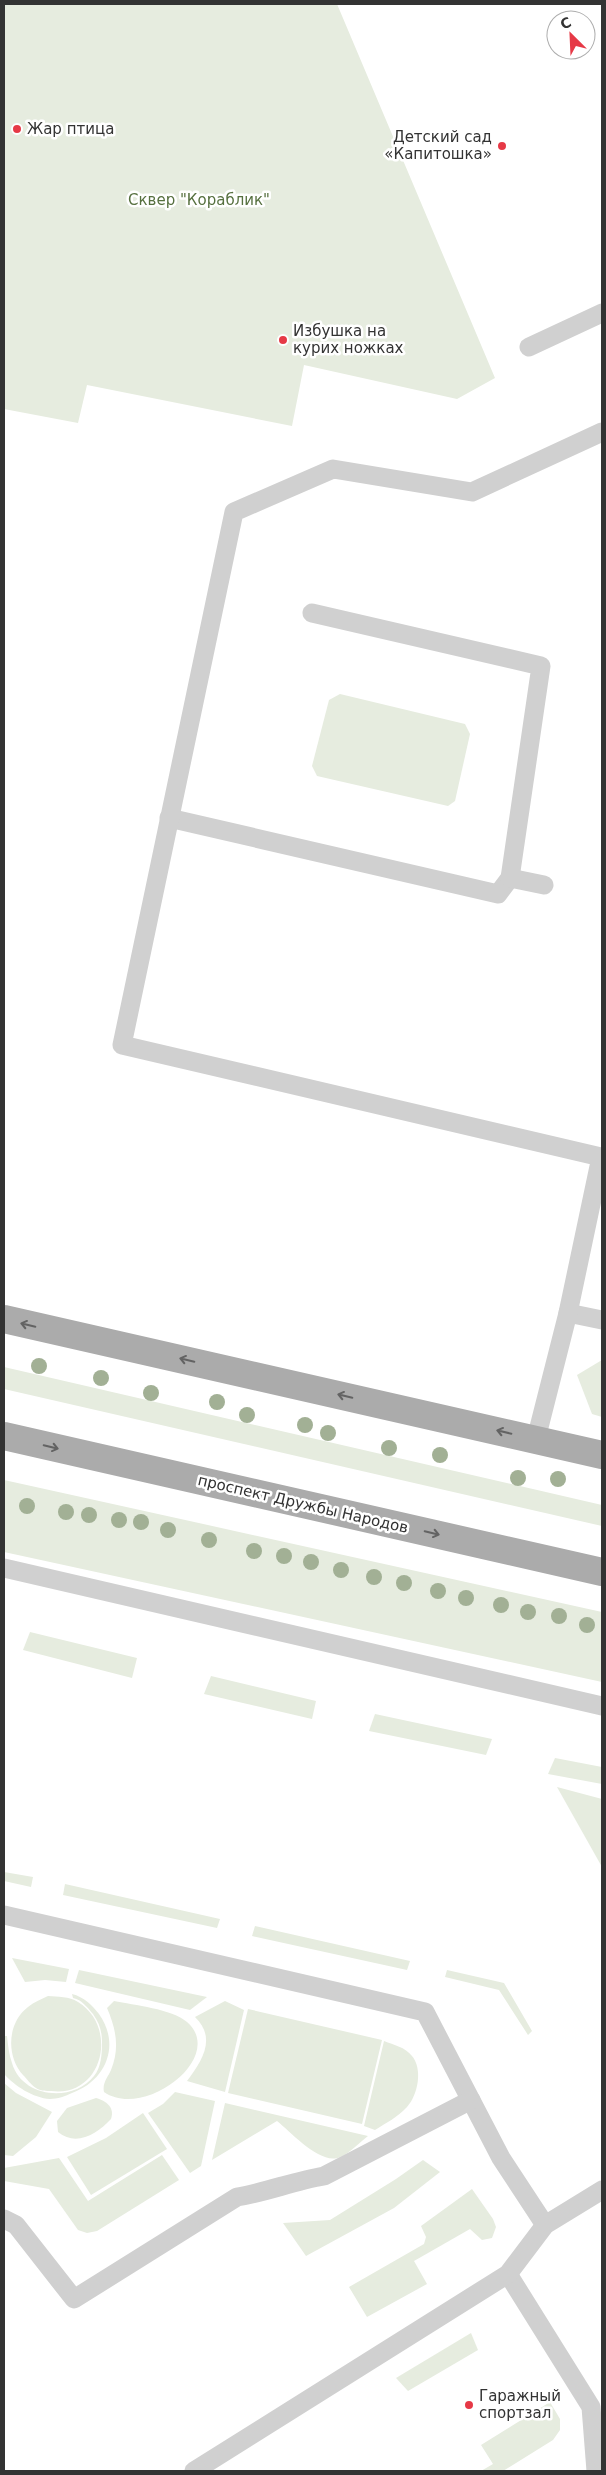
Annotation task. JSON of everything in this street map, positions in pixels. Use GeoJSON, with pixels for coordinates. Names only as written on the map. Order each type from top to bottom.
{"type":"FeatureCollection","features":[{"type":"Feature","properties":{"kind":"main road"},"geometry":{"type":"LineString","coordinates":[[4,1319],[602,1455]]}},
{"type":"Feature","properties":{"kind":"main road","name":"проспект Дружбы Народов"},"geometry":{"type":"LineString","coordinates":[[4,1436],[602,1572]]}},
{"type":"Feature","properties":{"kind":"lane"},"geometry":{"type":"LineString","coordinates":[[529,346],[602,312]]}},
{"type":"Feature","properties":{"kind":"lane"},"geometry":{"type":"LineString","coordinates":[[536,1439],[568,1313],[602,1155],[122,1045],[234,512],[333,469],[472,492],[602,432]]}},
{"type":"Feature","properties":{"kind":"lane"},"geometry":{"type":"LineString","coordinates":[[170,818],[498,894],[510,878],[541,666],[312,613]]}},
{"type":"Feature","properties":{"kind":"lane"},"geometry":{"type":"LineString","coordinates":[[510,878],[544,886]]}},
{"type":"Feature","properties":{"kind":"lane"},"geometry":{"type":"LineString","coordinates":[[568,1313],[602,1320]]}},
{"type":"Feature","properties":{"kind":"lane"},"geometry":{"type":"LineString","coordinates":[[4,1568],[602,1706]]}},
{"type":"Feature","properties":{"kind":"lane"},"geometry":{"type":"LineString","coordinates":[[4,1915],[424,2012],[501,2158],[545,2226]]}},
{"type":"Feature","properties":{"kind":"lane"},"geometry":{"type":"LineString","coordinates":[[4,2219],[16,2225],[74,2298],[237,2197],[264,2192],[300,2180],[324,2176],[471,2100]]}},
{"type":"Feature","properties":{"kind":"lane"},"geometry":{"type":"LineString","coordinates":[[194,2471],[508,2274],[545,2226],[602,2190]]}},
{"type":"Feature","properties":{"kind":"lane"},"geometry":{"type":"LineString","coordinates":[[508,2274],[591,2407],[596,2471]]}},
{"type":"Feature","properties":{"kind":"green space","name":"Сквер \"Кораблик\""},"geometry":{"type":"Polygon","coordinates":[[[4,4],[337,4],[495,378],[457,399],[304,365],[292,426],[87,385],[78,423],[4,409],[4,4]]]}},
{"type":"Feature","properties":{"kind":"green space"},"geometry":{"type":"Polygon","coordinates":[[[340,694],[465,724],[470,734],[455,801],[448,806],[317,776],[312,766],[329,700],[340,694]]]}},
{"type":"Feature","properties":{"kind":"green space"},"geometry":{"type":"Polygon","coordinates":[[[602,1360],[602,1417],[592,1414],[577,1375],[602,1360]]]}},
{"type":"Feature","properties":{"kind":"green space"},"geometry":{"type":"Polygon","coordinates":[[[4,1367],[602,1505],[602,1526],[4,1389],[4,1367]]]}},
{"type":"Feature","properties":{"kind":"green space"},"geometry":{"type":"Polygon","coordinates":[[[4,1480],[602,1612],[602,1682],[4,1552],[4,1480]]]}},
{"type":"Feature","properties":{"kind":"green space"},"geometry":{"type":"Polygon","coordinates":[[[30,1632],[137,1658],[132,1678],[23,1650],[30,1632]]]}},
{"type":"Feature","properties":{"kind":"green space"},"geometry":{"type":"Polygon","coordinates":[[[211,1676],[316,1701],[312,1719],[204,1694],[211,1676]]]}},
{"type":"Feature","properties":{"kind":"green space"},"geometry":{"type":"Polygon","coordinates":[[[375,1714],[492,1739],[486,1755],[369,1731],[375,1714]]]}},
{"type":"Feature","properties":{"kind":"green space"},"geometry":{"type":"Polygon","coordinates":[[[555,1758],[602,1767],[602,1784],[548,1774],[555,1758]]]}},
{"type":"Feature","properties":{"kind":"green space"},"geometry":{"type":"Polygon","coordinates":[[[557,1787],[602,1799],[602,1867],[557,1787]]]}},
{"type":"Feature","properties":{"kind":"green space"},"geometry":{"type":"Polygon","coordinates":[[[4,1872],[33,1877],[31,1887],[4,1881],[4,1872]]]}},
{"type":"Feature","properties":{"kind":"green space"},"geometry":{"type":"Polygon","coordinates":[[[65,1884],[220,1919],[217,1928],[63,1895],[65,1884]]]}},
{"type":"Feature","properties":{"kind":"green space"},"geometry":{"type":"Polygon","coordinates":[[[255,1926],[410,1961],[407,1970],[252,1936],[255,1926]]]}},
{"type":"Feature","properties":{"kind":"green space"},"geometry":{"type":"Polygon","coordinates":[[[12,1958],[69,1969],[66,1982],[45,1980],[25,1982],[12,1958]]]}},
{"type":"Feature","properties":{"kind":"green space"},"geometry":{"type":"Polygon","coordinates":[[[79,1970],[207,1997],[190,2010],[75,1983],[79,1970]]]}},
{"type":"Feature","properties":{"kind":"green space"},"geometry":{"type":"Polygon","coordinates":[[[447,1970],[504,1983],[532,2031],[528,2035],[499,1990],[445,1977],[447,1970]]]}},
{"type":"Feature","properties":{"kind":"green space"},"geometry":{"type":"Polygon","coordinates":[[[72,1994],[84,1999],[91,2005],[106,2026],[109,2049],[106,2061],[94,2080],[84,2087],[67,2095],[50,2099],[31,2094],[13,2083],[4,2074],[4,2036],[7,2036],[9,2053],[18,2075],[26,2084],[37,2090],[61,2093],[74,2090],[85,2085],[94,2076],[100,2065],[102,2035],[99,2025],[93,2014],[82,2002],[73,1998],[72,1994]]]}},
{"type":"Feature","properties":{"kind":"green space"},"geometry":{"type":"Polygon","coordinates":[[[48,1996],[75,2000],[91,2013],[98,2027],[101,2043],[99,2058],[93,2073],[83,2084],[69,2090],[39,2090],[23,2075],[14,2059],[11,2040],[16,2022],[30,2005],[48,1996]]]}},
{"type":"Feature","properties":{"kind":"green space"},"geometry":{"type":"Polygon","coordinates":[[[114,2001],[152,2008],[172,2014],[187,2022],[197,2036],[197,2052],[189,2067],[176,2081],[158,2091],[139,2098],[121,2098],[104,2092],[105,2083],[114,2062],[116,2046],[115,2031],[107,2008],[114,2001]]]}},
{"type":"Feature","properties":{"kind":"green space"},"geometry":{"type":"Polygon","coordinates":[[[225,2001],[244,2010],[225,2092],[187,2081],[198,2066],[206,2041],[202,2025],[195,2017],[225,2001]]]}},
{"type":"Feature","properties":{"kind":"green space"},"geometry":{"type":"Polygon","coordinates":[[[248,2009],[382,2040],[362,2124],[228,2093],[248,2009]]]}},
{"type":"Feature","properties":{"kind":"green space"},"geometry":{"type":"Polygon","coordinates":[[[384,2041],[403,2048],[412,2056],[417,2068],[418,2082],[414,2096],[407,2107],[396,2117],[375,2130],[364,2126],[384,2041]]]}},
{"type":"Feature","properties":{"kind":"green space"},"geometry":{"type":"Polygon","coordinates":[[[4,2083],[16,2093],[52,2112],[36,2137],[13,2156],[4,2155],[4,2083]]]}},
{"type":"Feature","properties":{"kind":"green space"},"geometry":{"type":"Polygon","coordinates":[[[175,2092],[215,2101],[201,2166],[190,2173],[148,2113],[163,2104],[175,2092]]]}},
{"type":"Feature","properties":{"kind":"green space"},"geometry":{"type":"Polygon","coordinates":[[[96,2098],[109,2105],[112,2111],[111,2119],[93,2134],[86,2137],[72,2138],[58,2132],[57,2121],[67,2108],[96,2098]]]}},
{"type":"Feature","properties":{"kind":"green space"},"geometry":{"type":"Polygon","coordinates":[[[225,2103],[368,2136],[340,2157],[324,2157],[298,2140],[277,2121],[212,2160],[225,2103]]]}},
{"type":"Feature","properties":{"kind":"green space"},"geometry":{"type":"Polygon","coordinates":[[[143,2113],[167,2149],[91,2195],[67,2157],[106,2138],[143,2113]]]}},
{"type":"Feature","properties":{"kind":"green space"},"geometry":{"type":"Polygon","coordinates":[[[162,2155],[179,2180],[97,2231],[87,2233],[78,2230],[49,2189],[4,2181],[4,2168],[59,2158],[88,2201],[162,2155]]]}},
{"type":"Feature","properties":{"kind":"green space"},"geometry":{"type":"Polygon","coordinates":[[[423,2160],[440,2172],[394,2208],[306,2256],[283,2223],[330,2220],[423,2160]]]}},
{"type":"Feature","properties":{"kind":"green space"},"geometry":{"type":"Polygon","coordinates":[[[472,2189],[493,2219],[496,2227],[492,2238],[482,2240],[470,2229],[414,2261],[427,2284],[367,2317],[349,2287],[424,2244],[426,2237],[421,2226],[472,2189]]]}},
{"type":"Feature","properties":{"kind":"green space"},"geometry":{"type":"Polygon","coordinates":[[[471,2333],[478,2350],[408,2391],[396,2378],[471,2333]]]}},
{"type":"Feature","properties":{"kind":"green space"},"geometry":{"type":"Polygon","coordinates":[[[550,2402],[560,2419],[560,2430],[553,2440],[503,2471],[481,2471],[493,2464],[481,2445],[550,2402]]]}},
{"type":"Feature","properties":{"kind":"place","name":"Жар птица"},"geometry":{"type":"Point","coordinates":[17,129]}},
{"type":"Feature","properties":{"kind":"place","name":"Детский сад «Капитошка»"},"geometry":{"type":"Point","coordinates":[502,146]}},
{"type":"Feature","properties":{"kind":"place","name":"Избушка на курих ножках"},"geometry":{"type":"Point","coordinates":[283,340]}},
{"type":"Feature","properties":{"kind":"place","name":"Гаражный спортзал"},"geometry":{"type":"Point","coordinates":[469,2405]}}]}
